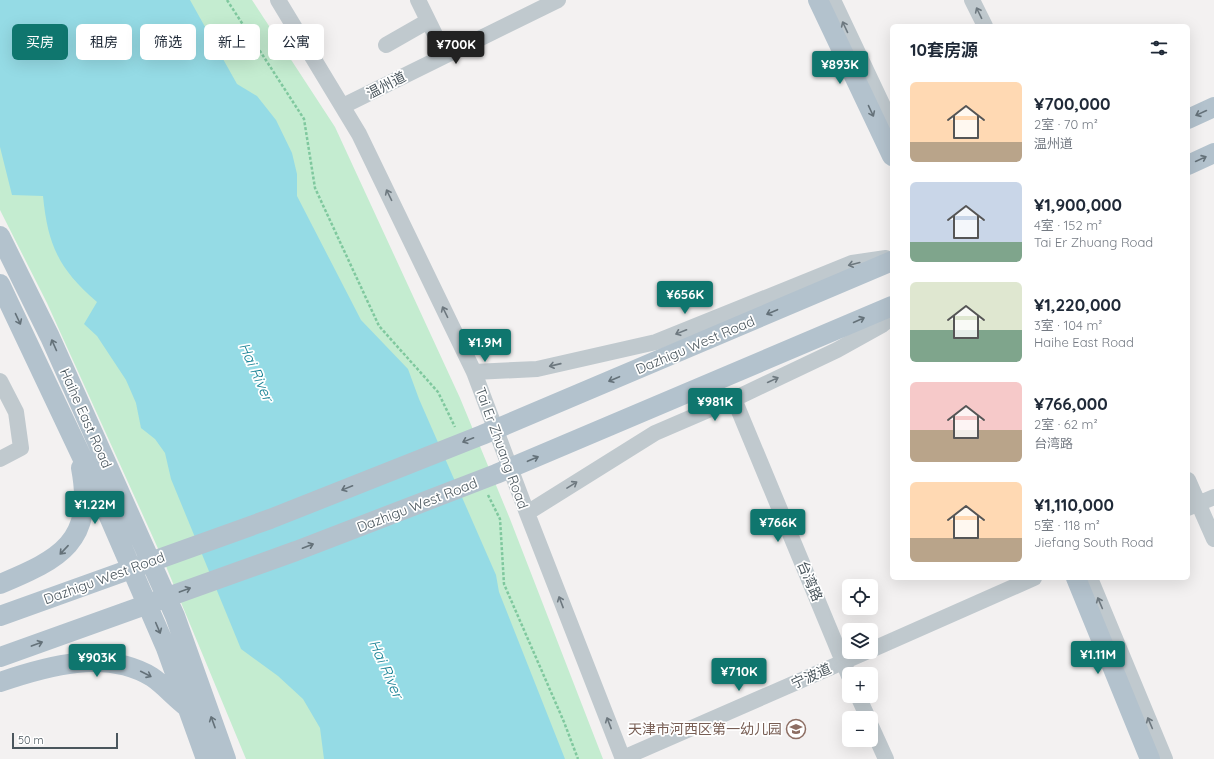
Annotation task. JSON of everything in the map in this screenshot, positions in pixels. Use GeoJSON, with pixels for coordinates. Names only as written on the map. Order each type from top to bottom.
{"type":"FeatureCollection","features":[{"type":"Feature","properties":{"kind":"main road"},"geometry":{"type":"LineString","coordinates":[[818,0],[890,152]]}},
{"type":"Feature","properties":{"kind":"main road"},"geometry":{"type":"LineString","coordinates":[[1190,118],[1214,107]]}},
{"type":"Feature","properties":{"kind":"main road"},"geometry":{"type":"LineString","coordinates":[[1190,164],[1214,153]]}},
{"type":"Feature","properties":{"kind":"main road","name":"Haihe East Road"},"geometry":{"type":"LineString","coordinates":[[0,236],[50,337],[175,616],[226,759]]}},
{"type":"Feature","properties":{"kind":"main road","name":"Dazhigu West Road"},"geometry":{"type":"LineString","coordinates":[[0,616],[270,519],[489,432],[890,262]]}},
{"type":"Feature","properties":{"kind":"main road","name":"Haihe East Road"},"geometry":{"type":"LineString","coordinates":[[0,284],[77,447],[166,648],[206,759]]}},
{"type":"Feature","properties":{"kind":"main road","name":"Dazhigu West Road"},"geometry":{"type":"LineString","coordinates":[[0,657],[296,551],[496,474],[890,307]]}},
{"type":"Feature","properties":{"kind":"main road"},"geometry":{"type":"LineString","coordinates":[[0,584],[46,564],[64,551],[74,537],[81,520],[84,486],[77,447]]}},
{"type":"Feature","properties":{"kind":"main road"},"geometry":{"type":"LineString","coordinates":[[1077,580],[1150,759]]}},
{"type":"Feature","properties":{"kind":"main road"},"geometry":{"type":"LineString","coordinates":[[0,682],[35,670],[90,662],[127,665],[153,678],[188,707]]}},
{"type":"Feature","properties":{"kind":"street","name":"Tai Er Zhuang Road"},"geometry":{"type":"LineString","coordinates":[[278,0],[360,134],[474,372],[527,513],[623,759]]}},
{"type":"Feature","properties":{"kind":"street"},"geometry":{"type":"LineString","coordinates":[[418,0],[445,55]]}},
{"type":"Feature","properties":{"kind":"street","name":"温州道"},"geometry":{"type":"LineString","coordinates":[[343,106],[558,0]]}},
{"type":"Feature","properties":{"kind":"street"},"geometry":{"type":"LineString","coordinates":[[833,0],[890,121]]}},
{"type":"Feature","properties":{"kind":"street"},"geometry":{"type":"LineString","coordinates":[[972,0],[984,24]]}},
{"type":"Feature","properties":{"kind":"street"},"geometry":{"type":"LineString","coordinates":[[386,45],[428,21]]}},
{"type":"Feature","properties":{"kind":"street"},"geometry":{"type":"LineString","coordinates":[[474,372],[536,369],[656,342],[852,263],[890,258]]}},
{"type":"Feature","properties":{"kind":"street"},"geometry":{"type":"LineString","coordinates":[[527,513],[655,433],[837,350],[882,325],[890,319]]}},
{"type":"Feature","properties":{"kind":"street"},"geometry":{"type":"LineString","coordinates":[[0,381],[16,412],[21,448],[0,459]]}},
{"type":"Feature","properties":{"kind":"street","name":"台湾路"},"geometry":{"type":"LineString","coordinates":[[734,398],[845,667]]}},
{"type":"Feature","properties":{"kind":"street"},"geometry":{"type":"LineString","coordinates":[[1190,490],[1193,506],[1214,539]]}},
{"type":"Feature","properties":{"kind":"street"},"geometry":{"type":"LineString","coordinates":[[1193,506],[1214,497]]}},
{"type":"Feature","properties":{"kind":"street"},"geometry":{"type":"LineString","coordinates":[[878,647],[1029,580]]}},
{"type":"Feature","properties":{"kind":"street"},"geometry":{"type":"LineString","coordinates":[[1091,580],[1165,759]]}},
{"type":"Feature","properties":{"kind":"street","name":"宁波道"},"geometry":{"type":"LineString","coordinates":[[848,667],[858,659]]}},
{"type":"Feature","properties":{"kind":"street","name":"宁波道"},"geometry":{"type":"LineString","coordinates":[[623,759],[842,671]]}},
{"type":"Feature","properties":{"kind":"street"},"geometry":{"type":"LineString","coordinates":[[878,741],[886,759]]}},
{"type":"Feature","properties":{"kind":"path"},"geometry":{"type":"LineString","coordinates":[[227,0],[304,118],[315,188],[380,326],[438,392],[458,434]]}},
{"type":"Feature","properties":{"kind":"path"},"geometry":{"type":"LineString","coordinates":[[486,491],[500,519],[504,584],[564,722],[578,759]]}},
{"type":"Feature","properties":{"kind":"green space"},"geometry":{"type":"Polygon","coordinates":[[[0,0],[252,0],[268,24],[268,60],[291,60],[335,127],[460,398],[510,519],[603,759],[246,759],[165,564],[47,303],[0,210],[0,0]]]}},
{"type":"Feature","properties":{"kind":"water","name":"Hai River"},"geometry":{"type":"Polygon","coordinates":[[[0,0],[190,0],[204,25],[204,60],[224,60],[237,84],[257,96],[276,120],[292,153],[297,174],[297,196],[361,320],[408,369],[419,399],[496,575],[499,592],[565,759],[324,759],[320,728],[303,699],[278,676],[241,649],[171,479],[165,453],[155,439],[141,428],[136,403],[126,380],[97,336],[84,324],[97,302],[73,279],[58,255],[52,243],[48,229],[43,196],[12,195],[0,147],[0,0]]]}},
{"type":"Feature","properties":{"kind":"place","name":"天津市河西区第一幼儿园"},"geometry":{"type":"Point","coordinates":[796,729]}}]}
